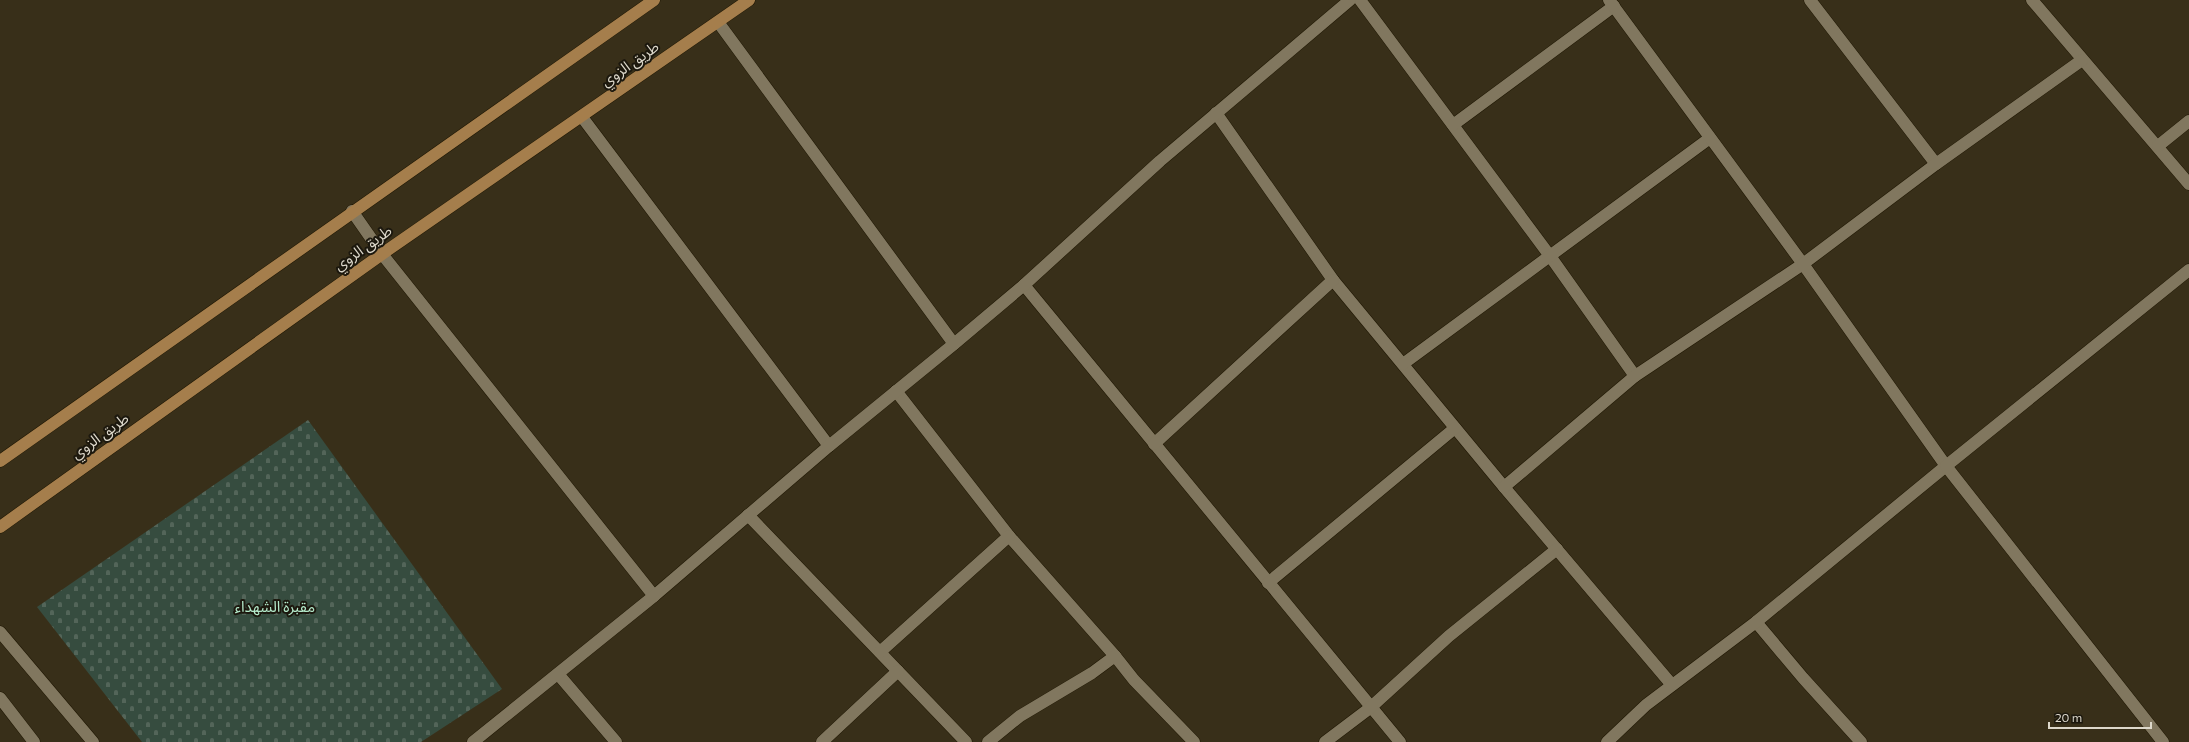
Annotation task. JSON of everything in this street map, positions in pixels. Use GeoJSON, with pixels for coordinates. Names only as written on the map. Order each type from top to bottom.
{"type":"FeatureCollection","features":[{"type":"Feature","properties":{"kind":"main road"},"geometry":{"type":"LineString","coordinates":[[0,461],[352,211],[654,0]]}},
{"type":"Feature","properties":{"kind":"main road","name":"طريق الزوي"},"geometry":{"type":"LineString","coordinates":[[0,527],[382,254],[749,0]]}},
{"type":"Feature","properties":{"kind":"street"},"geometry":{"type":"LineString","coordinates":[[473,742],[654,596],[829,446],[1024,285],[1160,161],[1350,0]]}},
{"type":"Feature","properties":{"kind":"street"},"geometry":{"type":"LineString","coordinates":[[1360,0],[1550,256],[1635,376]]}},
{"type":"Feature","properties":{"kind":"street"},"geometry":{"type":"LineString","coordinates":[[1810,0],[1936,164]]}},
{"type":"Feature","properties":{"kind":"street"},"geometry":{"type":"LineString","coordinates":[[2032,0],[2189,184]]}},
{"type":"Feature","properties":{"kind":"street"},"geometry":{"type":"LineString","coordinates":[[1453,125],[1611,3],[1803,264],[1946,466],[2163,742]]}},
{"type":"Feature","properties":{"kind":"street"},"geometry":{"type":"LineString","coordinates":[[718,22],[954,344]]}},
{"type":"Feature","properties":{"kind":"street"},"geometry":{"type":"LineString","coordinates":[[1504,487],[1635,376],[1803,264],[1936,164],[2082,60]]}},
{"type":"Feature","properties":{"kind":"street"},"geometry":{"type":"LineString","coordinates":[[1216,114],[1333,280],[1504,487],[1672,685]]}},
{"type":"Feature","properties":{"kind":"street"},"geometry":{"type":"LineString","coordinates":[[582,117],[829,446]]}},
{"type":"Feature","properties":{"kind":"street"},"geometry":{"type":"LineString","coordinates":[[2158,146],[2189,121]]}},
{"type":"Feature","properties":{"kind":"street"},"geometry":{"type":"LineString","coordinates":[[1402,364],[1710,138]]}},
{"type":"Feature","properties":{"kind":"street"},"geometry":{"type":"LineString","coordinates":[[352,211],[382,254],[654,596]]}},
{"type":"Feature","properties":{"kind":"street"},"geometry":{"type":"LineString","coordinates":[[1606,742],[1646,705],[1756,622],[2189,270]]}},
{"type":"Feature","properties":{"kind":"street"},"geometry":{"type":"LineString","coordinates":[[1154,444],[1333,280]]}},
{"type":"Feature","properties":{"kind":"street"},"geometry":{"type":"LineString","coordinates":[[1024,285],[1370,708],[1400,742]]}},
{"type":"Feature","properties":{"kind":"street"},"geometry":{"type":"LineString","coordinates":[[896,392],[1008,536],[1115,656],[1134,680],[1194,742]]}},
{"type":"Feature","properties":{"kind":"street"},"geometry":{"type":"LineString","coordinates":[[1268,583],[1455,428]]}},
{"type":"Feature","properties":{"kind":"street"},"geometry":{"type":"LineString","coordinates":[[748,515],[966,742]]}},
{"type":"Feature","properties":{"kind":"street"},"geometry":{"type":"LineString","coordinates":[[880,652],[1008,536]]}},
{"type":"Feature","properties":{"kind":"street"},"geometry":{"type":"LineString","coordinates":[[1324,742],[1370,708],[1449,636],[1557,549]]}},
{"type":"Feature","properties":{"kind":"street"},"geometry":{"type":"LineString","coordinates":[[1756,622],[1803,678],[1861,742]]}},
{"type":"Feature","properties":{"kind":"street"},"geometry":{"type":"LineString","coordinates":[[0,632],[93,742]]}},
{"type":"Feature","properties":{"kind":"street"},"geometry":{"type":"LineString","coordinates":[[988,742],[1020,716],[1092,673],[1115,656]]}},
{"type":"Feature","properties":{"kind":"street"},"geometry":{"type":"LineString","coordinates":[[822,742],[898,671]]}},
{"type":"Feature","properties":{"kind":"street"},"geometry":{"type":"LineString","coordinates":[[558,674],[616,742]]}},
{"type":"Feature","properties":{"kind":"street"},"geometry":{"type":"LineString","coordinates":[[0,698],[34,742]]}},
{"type":"Feature","properties":{"kind":"green space","name":"مقبرة الشهداء"},"geometry":{"type":"Polygon","coordinates":[[[308,420],[502,689],[421,742],[142,742],[37,607],[308,420]]]}}]}
